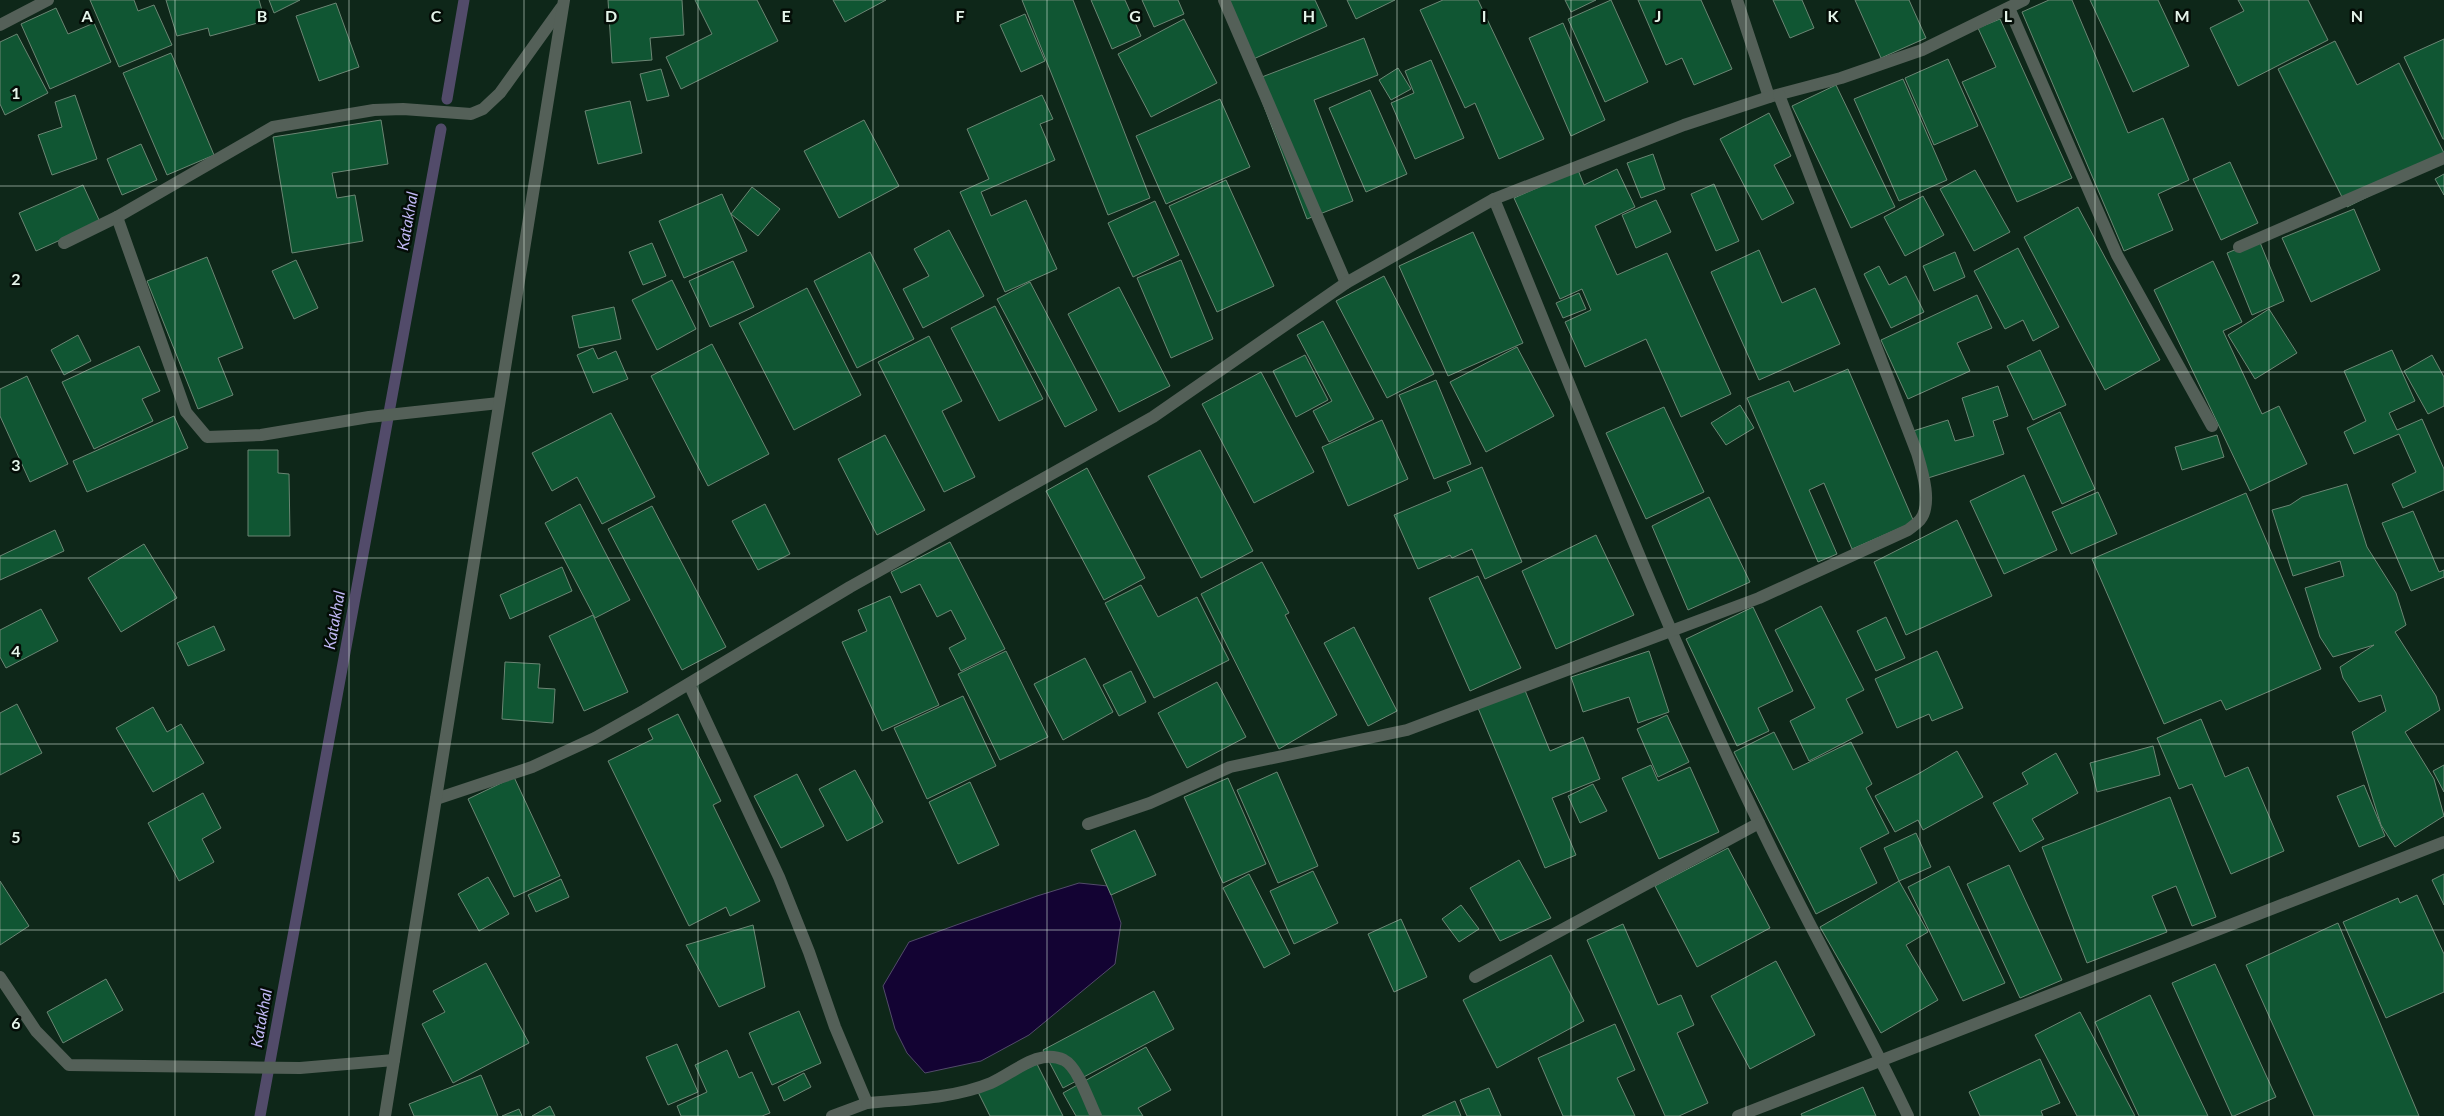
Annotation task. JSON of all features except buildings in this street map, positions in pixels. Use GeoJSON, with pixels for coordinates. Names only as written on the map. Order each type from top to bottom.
{"type":"FeatureCollection","features":[{"type":"Feature","properties":{"kind":"street"},"geometry":{"type":"LineString","coordinates":[[0,25],[48,0]]}},
{"type":"Feature","properties":{"kind":"street"},"geometry":{"type":"LineString","coordinates":[[1224,0],[1346,283]]}},
{"type":"Feature","properties":{"kind":"street"},"geometry":{"type":"LineString","coordinates":[[1088,824],[1150,803],[1230,767],[1407,730],[1760,598],[1908,530],[1921,519],[1924,510],[1926,484],[1917,453],[1737,0]]}},
{"type":"Feature","properties":{"kind":"street"},"geometry":{"type":"LineString","coordinates":[[436,799],[532,767],[595,738],[850,587],[1152,417],[1346,283],[1494,199],[1684,125],[1922,50],[2024,0]]}},
{"type":"Feature","properties":{"kind":"street"},"geometry":{"type":"LineString","coordinates":[[64,243],[117,217],[273,127],[374,110],[403,109],[471,114],[483,109],[500,93],[563,3]]}},
{"type":"Feature","properties":{"kind":"street"},"geometry":{"type":"LineString","coordinates":[[385,1116],[563,3]]}},
{"type":"Feature","properties":{"kind":"street"},"geometry":{"type":"LineString","coordinates":[[2009,8],[2117,255],[2212,426]]}},
{"type":"Feature","properties":{"kind":"street"},"geometry":{"type":"LineString","coordinates":[[2239,247],[2444,158]]}},
{"type":"Feature","properties":{"kind":"street"},"geometry":{"type":"LineString","coordinates":[[1494,199],[1672,632],[1759,823],[1881,1059],[1908,1116]]}},
{"type":"Feature","properties":{"kind":"street"},"geometry":{"type":"LineString","coordinates":[[117,217],[186,412],[207,437],[261,435],[369,417],[499,403]]}},
{"type":"Feature","properties":{"kind":"street"},"geometry":{"type":"LineString","coordinates":[[689,684],[780,877],[809,952],[834,1027],[867,1103]]}},
{"type":"Feature","properties":{"kind":"street"},"geometry":{"type":"LineString","coordinates":[[1475,977],[1759,823]]}},
{"type":"Feature","properties":{"kind":"street"},"geometry":{"type":"LineString","coordinates":[[1738,1116],[2444,842]]}},
{"type":"Feature","properties":{"kind":"street"},"geometry":{"type":"LineString","coordinates":[[0,977],[4,992],[36,1031],[69,1065],[127,1068],[246,1066],[300,1068],[394,1060]]}},
{"type":"Feature","properties":{"kind":"street"},"geometry":{"type":"LineString","coordinates":[[832,1116],[867,1103],[958,1094],[992,1082],[1036,1058],[1047,1056],[1066,1061],[1074,1070],[1096,1116]]}},
{"type":"Feature","properties":{"kind":"shaded area"},"geometry":{"type":"Polygon","coordinates":[[[1079,883],[1108,886],[1121,923],[1115,964],[1029,1035],[981,1061],[925,1073],[907,1053],[895,1029],[883,986],[909,942],[1079,883]]]}},
{"type":"Feature","properties":{"kind":"waterway","name":"Katakhal"},"geometry":{"type":"LineString","coordinates":[[447,99],[464,0]]}},
{"type":"Feature","properties":{"kind":"waterway","name":"Katakhal"},"geometry":{"type":"LineString","coordinates":[[260,1116],[441,129]]}}]}
